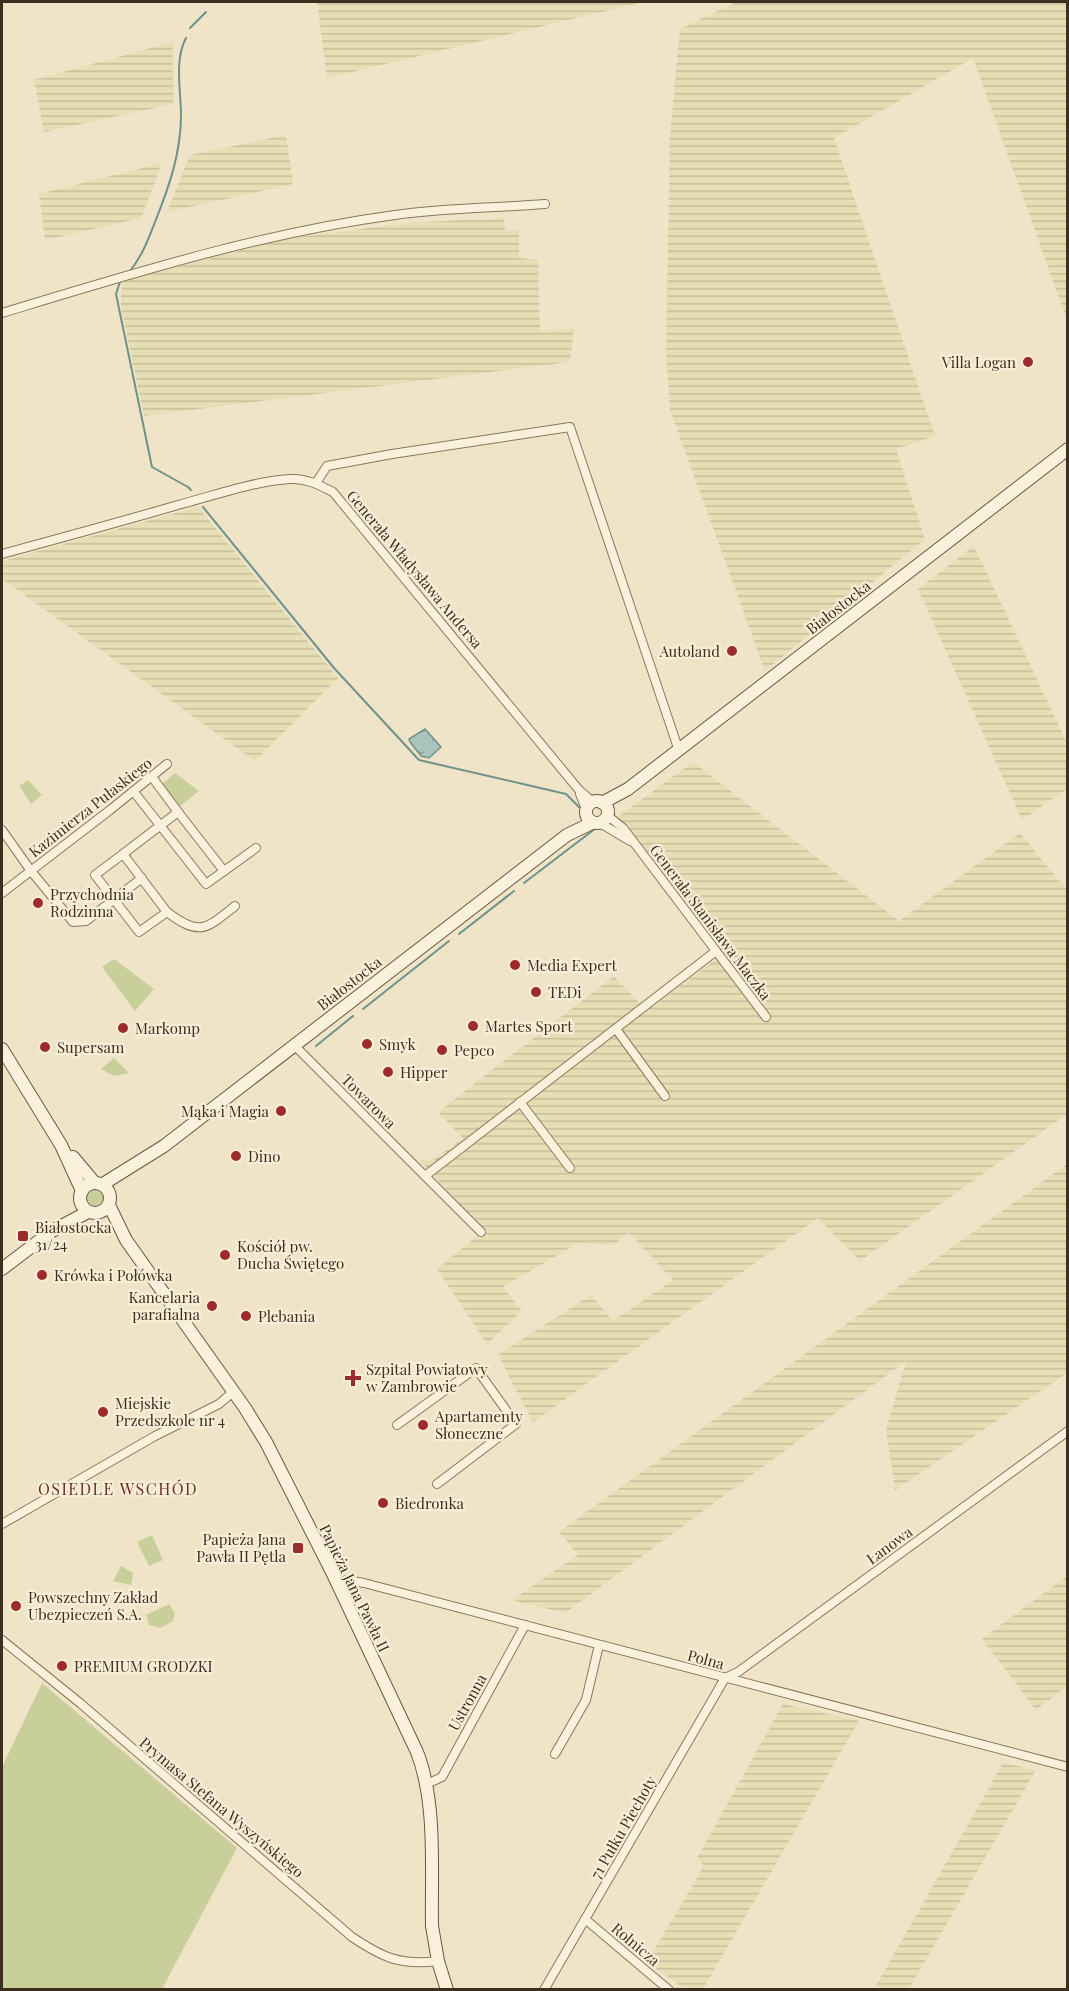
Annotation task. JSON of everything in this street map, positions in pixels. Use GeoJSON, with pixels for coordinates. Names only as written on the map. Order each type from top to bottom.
{"type":"FeatureCollection","features":[{"type":"Feature","properties":{"kind":"main road","name":"Białostocka"},"geometry":{"type":"LineString","coordinates":[[81,1195],[98,1183],[151,1155],[1068,449]]}},
{"type":"Feature","properties":{"kind":"main road"},"geometry":{"type":"LineString","coordinates":[[2,1049],[61,1145]]}},
{"type":"Feature","properties":{"kind":"main road","name":"Papieża Jana Pawła II"},"geometry":{"type":"LineString","coordinates":[[61,1145],[98,1183],[107,1187],[110,1201],[126,1240],[266,1442],[417,1752],[427,1784],[432,1926],[438,1961],[447,1989]]}},
{"type":"Feature","properties":{"kind":"main road","name":"Papieża Jana Pawła II"},"geometry":{"type":"LineString","coordinates":[[61,1145],[81,1195],[93,1212],[126,1240]]}},
{"type":"Feature","properties":{"kind":"main road","name":"Białostocka"},"geometry":{"type":"LineString","coordinates":[[93,1212],[110,1201],[151,1155]]}},
{"type":"Feature","properties":{"kind":"main road"},"geometry":{"type":"LineString","coordinates":[[52,1231],[81,1195]]}},
{"type":"Feature","properties":{"kind":"main road"},"geometry":{"type":"LineString","coordinates":[[2,1269],[52,1231],[93,1212]]}},
{"type":"Feature","properties":{"kind":"street"},"geometry":{"type":"LineString","coordinates":[[2,313],[206,254],[315,228],[396,214],[545,204]]}},
{"type":"Feature","properties":{"kind":"street"},"geometry":{"type":"LineString","coordinates":[[316,483],[327,466],[570,427],[678,748]]}},
{"type":"Feature","properties":{"kind":"street","name":"Generała Władysława Andersa"},"geometry":{"type":"LineString","coordinates":[[2,554],[257,485],[290,479],[304,479],[316,483],[333,492],[597,812]]}},
{"type":"Feature","properties":{"kind":"street","name":"Kazimierza Pułaskiego"},"geometry":{"type":"LineString","coordinates":[[2,892],[134,792],[166,764]]}},
{"type":"Feature","properties":{"kind":"street"},"geometry":{"type":"LineString","coordinates":[[152,777],[224,871]]}},
{"type":"Feature","properties":{"kind":"street"},"geometry":{"type":"LineString","coordinates":[[134,792],[206,884],[256,848]]}},
{"type":"Feature","properties":{"kind":"street"},"geometry":{"type":"LineString","coordinates":[[167,912],[139,933],[95,875],[178,812]]}},
{"type":"Feature","properties":{"kind":"street","name":"Generała Stanisława Maczka"},"geometry":{"type":"LineString","coordinates":[[597,812],[623,828],[766,1017]]}},
{"type":"Feature","properties":{"kind":"street"},"geometry":{"type":"LineString","coordinates":[[2,830],[31,871],[73,922],[86,921],[142,878]]}},
{"type":"Feature","properties":{"kind":"street"},"geometry":{"type":"LineString","coordinates":[[123,854],[167,912],[182,924],[199,929],[212,924],[235,906]]}},
{"type":"Feature","properties":{"kind":"street"},"geometry":{"type":"LineString","coordinates":[[425,1176],[716,951]]}},
{"type":"Feature","properties":{"kind":"street"},"geometry":{"type":"LineString","coordinates":[[615,1029],[665,1096]]}},
{"type":"Feature","properties":{"kind":"street","name":"Towarowa"},"geometry":{"type":"LineString","coordinates":[[294,1045],[481,1232]]}},
{"type":"Feature","properties":{"kind":"street"},"geometry":{"type":"LineString","coordinates":[[520,1102],[570,1168]]}},
{"type":"Feature","properties":{"kind":"street"},"geometry":{"type":"LineString","coordinates":[[397,1425],[476,1368],[516,1424],[437,1484]]}},
{"type":"Feature","properties":{"kind":"street"},"geometry":{"type":"LineString","coordinates":[[2,1524],[155,1436],[219,1404],[233,1392]]}},
{"type":"Feature","properties":{"kind":"street","name":"Łanowa"},"geometry":{"type":"LineString","coordinates":[[725,1678],[738,1672],[1068,1431]]}},
{"type":"Feature","properties":{"kind":"street","name":"Polna"},"geometry":{"type":"LineString","coordinates":[[337,1584],[346,1580],[354,1580],[1068,1767]]}},
{"type":"Feature","properties":{"kind":"street","name":"Ustronna"},"geometry":{"type":"LineString","coordinates":[[427,1784],[442,1777],[525,1625]]}},
{"type":"Feature","properties":{"kind":"street","name":"Prymasa Stefana Wyszyńskiego"},"geometry":{"type":"LineString","coordinates":[[2,1640],[80,1703],[352,1937],[376,1953],[397,1961],[416,1964],[438,1961]]}},
{"type":"Feature","properties":{"kind":"street"},"geometry":{"type":"LineString","coordinates":[[555,1754],[586,1700],[599,1644]]}},
{"type":"Feature","properties":{"kind":"street","name":"71 Pułku Piechoty"},"geometry":{"type":"LineString","coordinates":[[544,1989],[725,1678]]}},
{"type":"Feature","properties":{"kind":"street","name":"Rolnicza"},"geometry":{"type":"LineString","coordinates":[[585,1919],[669,1989]]}},
{"type":"Feature","properties":{"kind":"shaded area"},"geometry":{"type":"Polygon","coordinates":[[[317,2],[643,2],[327,78],[317,2]]]}},
{"type":"Feature","properties":{"kind":"shaded area"},"geometry":{"type":"Polygon","coordinates":[[[736,2],[1068,2],[1067,320],[973,58],[834,138],[935,436],[896,449],[925,539],[765,671],[670,410],[666,352],[670,135],[680,29],[736,2]]]}},
{"type":"Feature","properties":{"kind":"shaded area"},"geometry":{"type":"Polygon","coordinates":[[[173,42],[173,104],[44,132],[34,80],[173,42]]]}},
{"type":"Feature","properties":{"kind":"shaded area"},"geometry":{"type":"Polygon","coordinates":[[[286,135],[293,184],[167,212],[190,155],[286,135]]]}},
{"type":"Feature","properties":{"kind":"shaded area"},"geometry":{"type":"Polygon","coordinates":[[[162,163],[141,218],[45,240],[39,194],[162,163]]]}},
{"type":"Feature","properties":{"kind":"shaded area"},"geometry":{"type":"Polygon","coordinates":[[[504,218],[505,231],[519,230],[519,258],[538,260],[540,331],[574,329],[570,362],[144,416],[121,306],[124,281],[284,239],[405,223],[504,218]]]}},
{"type":"Feature","properties":{"kind":"shaded area"},"geometry":{"type":"Polygon","coordinates":[[[198,507],[338,678],[255,761],[2,579],[2,561],[198,507]]]}},
{"type":"Feature","properties":{"kind":"shaded area"},"geometry":{"type":"Polygon","coordinates":[[[974,546],[1067,743],[1067,789],[1022,820],[918,589],[974,546]]]}},
{"type":"Feature","properties":{"kind":"shaded area"},"geometry":{"type":"Polygon","coordinates":[[[693,762],[899,921],[1020,833],[1067,890],[1067,1114],[860,1261],[818,1218],[533,1422],[498,1355],[591,1295],[613,1321],[673,1280],[629,1233],[613,1245],[578,1243],[503,1287],[522,1311],[487,1344],[437,1269],[484,1230],[419,1160],[433,1160],[463,1138],[438,1112],[614,976],[647,1011],[720,956],[612,821],[693,762]]]}},
{"type":"Feature","properties":{"kind":"shaded area"},"geometry":{"type":"Polygon","coordinates":[[[1067,1164],[1067,1373],[895,1490],[886,1430],[906,1361],[565,1613],[512,1600],[578,1555],[559,1532],[1067,1164]]]}},
{"type":"Feature","properties":{"kind":"shaded area"},"geometry":{"type":"Polygon","coordinates":[[[1067,1576],[1067,1686],[1036,1710],[982,1639],[1067,1576]]]}},
{"type":"Feature","properties":{"kind":"shaded area"},"geometry":{"type":"Polygon","coordinates":[[[783,1704],[859,1721],[703,1989],[685,1989],[647,1962],[704,1866],[697,1858],[783,1704]]]}},
{"type":"Feature","properties":{"kind":"shaded area"},"geometry":{"type":"Polygon","coordinates":[[[1003,1763],[1036,1770],[909,1989],[874,1989],[1003,1763]]]}},
{"type":"Feature","properties":{"kind":"green space"},"geometry":{"type":"Polygon","coordinates":[[[175,773],[199,791],[180,806],[162,784],[175,773]]]}},
{"type":"Feature","properties":{"kind":"green space"},"geometry":{"type":"Polygon","coordinates":[[[28,780],[42,795],[31,804],[19,786],[28,780]]]}},
{"type":"Feature","properties":{"kind":"green space"},"geometry":{"type":"Polygon","coordinates":[[[114,959],[154,989],[135,1011],[102,967],[114,959]]]}},
{"type":"Feature","properties":{"kind":"green space"},"geometry":{"type":"Polygon","coordinates":[[[114,1058],[129,1073],[114,1076],[101,1069],[114,1058]]]}},
{"type":"Feature","properties":{"kind":"green space"},"geometry":{"type":"Polygon","coordinates":[[[96,1189],[102,1192],[105,1198],[102,1204],[96,1207],[90,1204],[87,1198],[90,1192],[96,1189]]]}},
{"type":"Feature","properties":{"kind":"green space"},"geometry":{"type":"Polygon","coordinates":[[[152,1535],[163,1560],[149,1566],[137,1542],[152,1535]]]}},
{"type":"Feature","properties":{"kind":"green space"},"geometry":{"type":"Polygon","coordinates":[[[121,1566],[133,1573],[131,1585],[113,1581],[121,1566]]]}},
{"type":"Feature","properties":{"kind":"green space"},"geometry":{"type":"Polygon","coordinates":[[[169,1604],[175,1613],[173,1621],[160,1628],[149,1625],[146,1615],[169,1604]]]}},
{"type":"Feature","properties":{"kind":"green space"},"geometry":{"type":"Polygon","coordinates":[[[42,1683],[237,1848],[162,1989],[2,1989],[2,1767],[42,1683]]]}},
{"type":"Feature","properties":{"kind":"water"},"geometry":{"type":"Polygon","coordinates":[[[425,729],[441,747],[429,758],[421,756],[409,739],[425,729]]]}},
{"type":"Feature","properties":{"kind":"waterway"},"geometry":{"type":"LineString","coordinates":[[190,28],[206,12]]}},
{"type":"Feature","properties":{"kind":"waterway"},"geometry":{"type":"LineString","coordinates":[[130,271],[150,235],[173,170],[179,143],[181,115],[179,66],[186,38]]}},
{"type":"Feature","properties":{"kind":"waterway"},"geometry":{"type":"LineString","coordinates":[[120,282],[116,294],[152,467],[191,490]]}},
{"type":"Feature","properties":{"kind":"waterway"},"geometry":{"type":"LineString","coordinates":[[203,507],[334,668],[419,760],[566,794],[579,807]]}},
{"type":"Feature","properties":{"kind":"waterway"},"geometry":{"type":"LineString","coordinates":[[524,883],[596,828]]}},
{"type":"Feature","properties":{"kind":"waterway"},"geometry":{"type":"LineString","coordinates":[[459,934],[514,891]]}},
{"type":"Feature","properties":{"kind":"waterway"},"geometry":{"type":"LineString","coordinates":[[363,1009],[449,941]]}},
{"type":"Feature","properties":{"kind":"waterway"},"geometry":{"type":"LineString","coordinates":[[316,1046],[353,1016]]}},
{"type":"Feature","properties":{"kind":"place","name":"Villa Logan"},"geometry":{"type":"Point","coordinates":[1028,362]}},
{"type":"Feature","properties":{"kind":"place","name":"Autoland"},"geometry":{"type":"Point","coordinates":[732,651]}},
{"type":"Feature","properties":{"kind":"place","name":"Przychodnia Rodzinna"},"geometry":{"type":"Point","coordinates":[38,903]}},
{"type":"Feature","properties":{"kind":"place","name":"Media Expert"},"geometry":{"type":"Point","coordinates":[515,965]}},
{"type":"Feature","properties":{"kind":"place","name":"TEDi"},"geometry":{"type":"Point","coordinates":[536,992]}},
{"type":"Feature","properties":{"kind":"place","name":"Martes Sport"},"geometry":{"type":"Point","coordinates":[473,1026]}},
{"type":"Feature","properties":{"kind":"place","name":"Markomp"},"geometry":{"type":"Point","coordinates":[123,1028]}},
{"type":"Feature","properties":{"kind":"place","name":"Smyk"},"geometry":{"type":"Point","coordinates":[367,1044]}},
{"type":"Feature","properties":{"kind":"place","name":"Supersam"},"geometry":{"type":"Point","coordinates":[45,1047]}},
{"type":"Feature","properties":{"kind":"place","name":"Pepco"},"geometry":{"type":"Point","coordinates":[442,1050]}},
{"type":"Feature","properties":{"kind":"place","name":"Hipper"},"geometry":{"type":"Point","coordinates":[388,1072]}},
{"type":"Feature","properties":{"kind":"place","name":"Mąka i Magia"},"geometry":{"type":"Point","coordinates":[281,1111]}},
{"type":"Feature","properties":{"kind":"place","name":"Dino"},"geometry":{"type":"Point","coordinates":[236,1156]}},
{"type":"Feature","properties":{"kind":"place","name":"Białostocka 31/24"},"geometry":{"type":"Point","coordinates":[23,1236]}},
{"type":"Feature","properties":{"kind":"place","name":"Kościół pw. Ducha Świętego"},"geometry":{"type":"Point","coordinates":[225,1255]}},
{"type":"Feature","properties":{"kind":"place","name":"Krówka i Połówka"},"geometry":{"type":"Point","coordinates":[42,1275]}},
{"type":"Feature","properties":{"kind":"place","name":"Kancelaria parafialna"},"geometry":{"type":"Point","coordinates":[212,1306]}},
{"type":"Feature","properties":{"kind":"place","name":"Plebania"},"geometry":{"type":"Point","coordinates":[246,1316]}},
{"type":"Feature","properties":{"kind":"place","name":"Szpital Powiatowy w Zambrowie"},"geometry":{"type":"Point","coordinates":[353,1378]}},
{"type":"Feature","properties":{"kind":"place","name":"Miejskie Przedszkole nr 4"},"geometry":{"type":"Point","coordinates":[103,1412]}},
{"type":"Feature","properties":{"kind":"place","name":"Apartamenty Słoneczne"},"geometry":{"type":"Point","coordinates":[423,1425]}},
{"type":"Feature","properties":{"kind":"place","name":"Biedronka"},"geometry":{"type":"Point","coordinates":[383,1503]}},
{"type":"Feature","properties":{"kind":"place","name":"Papieża Jana Pawła II Pętla"},"geometry":{"type":"Point","coordinates":[298,1548]}},
{"type":"Feature","properties":{"kind":"place","name":"Powszechny Zakład Ubezpieczeń S.A."},"geometry":{"type":"Point","coordinates":[16,1606]}},
{"type":"Feature","properties":{"kind":"place","name":"PREMIUM GRODZKI"},"geometry":{"type":"Point","coordinates":[62,1666]}},
{"type":"Feature","properties":{"kind":"district","name":"OSIEDLE WSCHÓD"},"geometry":{"type":"Point","coordinates":[118,1488]}}]}
